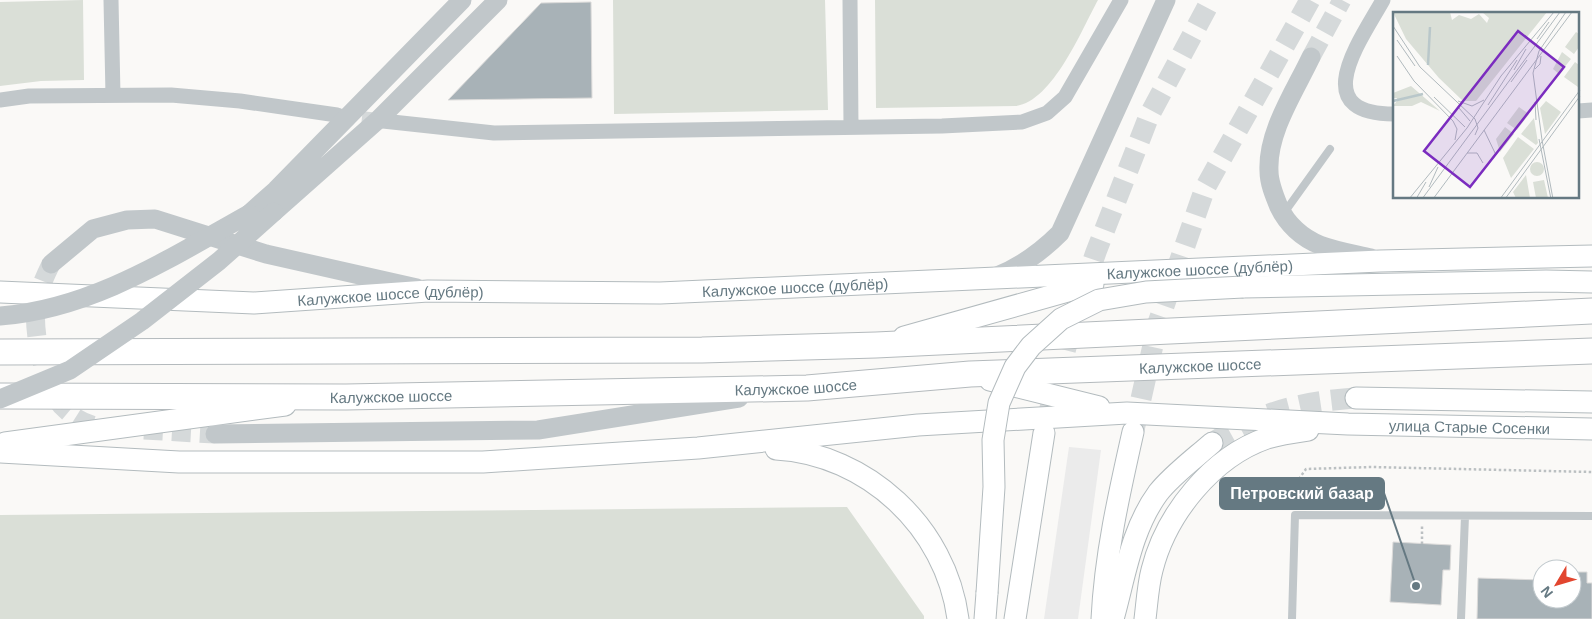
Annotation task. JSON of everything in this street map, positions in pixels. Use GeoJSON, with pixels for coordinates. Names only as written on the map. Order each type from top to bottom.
{"type":"FeatureCollection","features":[{"type":"Feature","properties":{"kind":"highway"},"geometry":{"type":"LineString","coordinates":[[0,352],[702,350],[876,345],[1592,311]]}},
{"type":"Feature","properties":{"kind":"highway","name":"Калужское шоссе"},"geometry":{"type":"LineString","coordinates":[[3,397],[346,397],[807,388],[970,374],[1592,351]]}},
{"type":"Feature","properties":{"kind":"main road","name":"Калужское шоссе (дублёр)"},"geometry":{"type":"LineString","coordinates":[[0,292],[254,303],[428,291],[660,293],[1137,273],[1380,260],[1592,256]]}},
{"type":"Feature","properties":{"kind":"main road"},"geometry":{"type":"LineString","coordinates":[[876,345],[1051,294],[1137,273]]}},
{"type":"Feature","properties":{"kind":"main road"},"geometry":{"type":"LineString","coordinates":[[985,619],[994,487],[993,440],[1000,403],[1015,367],[1031,346],[1061,319],[1099,300],[1146,292],[1243,286],[1536,281],[1592,282]]}},
{"type":"Feature","properties":{"kind":"main road"},"geometry":{"type":"LineString","coordinates":[[970,374],[1078,403],[1130,423]]}},
{"type":"Feature","properties":{"kind":"main road"},"geometry":{"type":"LineString","coordinates":[[0,443],[346,397]]}},
{"type":"Feature","properties":{"kind":"main road"},"geometry":{"type":"LineString","coordinates":[[1356,398],[1592,402]]}},
{"type":"Feature","properties":{"kind":"main road"},"geometry":{"type":"LineString","coordinates":[[1102,619],[1104,581],[1130,423]]}},
{"type":"Feature","properties":{"kind":"main road"},"geometry":{"type":"LineString","coordinates":[[0,452],[179,462],[483,462],[698,448],[918,425],[1130,423],[1348,424]]}},
{"type":"Feature","properties":{"kind":"main road"},"geometry":{"type":"LineString","coordinates":[[1145,619],[1152,569],[1161,545],[1176,515],[1198,486],[1221,465],[1244,449],[1266,438],[1348,424]]}},
{"type":"Feature","properties":{"kind":"main road","name":"улица Старые Сосенки"},"geometry":{"type":"LineString","coordinates":[[1348,424],[1592,429]]}},
{"type":"Feature","properties":{"kind":"main road"},"geometry":{"type":"LineString","coordinates":[[1015,619],[1044,433]]}},
{"type":"Feature","properties":{"kind":"main road"},"geometry":{"type":"LineString","coordinates":[[1113,619],[1127,559],[1136,534],[1159,493],[1212,443]]}},
{"type":"Feature","properties":{"kind":"main road"},"geometry":{"type":"LineString","coordinates":[[698,448],[796,450],[820,455],[849,468],[873,482],[896,499],[926,534],[946,573],[958,619]]}},
{"type":"Feature","properties":{"kind":"street"},"geometry":{"type":"LineString","coordinates":[[111,0],[113,95]]}},
{"type":"Feature","properties":{"kind":"street"},"geometry":{"type":"LineString","coordinates":[[3,397],[70,370],[142,321],[218,261],[379,120],[498,0]]}},
{"type":"Feature","properties":{"kind":"street"},"geometry":{"type":"LineString","coordinates":[[850,0],[852,127]]}},
{"type":"Feature","properties":{"kind":"street"},"geometry":{"type":"LineString","coordinates":[[383,121],[494,133],[1014,123],[1039,117],[1053,109],[1065,97],[1121,0]]}},
{"type":"Feature","properties":{"kind":"street"},"geometry":{"type":"LineString","coordinates":[[987,279],[1016,269],[1043,251],[1060,233],[1166,0]]}},
{"type":"Feature","properties":{"kind":"street"},"geometry":{"type":"LineString","coordinates":[[1383,0],[1349,62],[1344,82],[1353,102],[1364,110],[1393,114]]}},
{"type":"Feature","properties":{"kind":"street"},"geometry":{"type":"LineString","coordinates":[[0,316],[23,314],[74,302],[139,276],[249,214],[276,190],[460,1]]}},
{"type":"Feature","properties":{"kind":"street"},"geometry":{"type":"LineString","coordinates":[[1311,57],[1279,124],[1271,147],[1269,170],[1272,191],[1283,214],[1296,232],[1319,245],[1380,260]]}},
{"type":"Feature","properties":{"kind":"street"},"geometry":{"type":"LineString","coordinates":[[0,100],[30,96],[170,95],[210,98],[337,115]]}},
{"type":"Feature","properties":{"kind":"street"},"geometry":{"type":"LineString","coordinates":[[51,264],[93,229],[127,220],[155,219],[266,254],[428,291]]}},
{"type":"Feature","properties":{"kind":"street"},"geometry":{"type":"LineString","coordinates":[[216,434],[538,430],[807,388]]}},
{"type":"Feature","properties":{"kind":"lane"},"geometry":{"type":"LineString","coordinates":[[1283,214],[1330,149]]}},
{"type":"Feature","properties":{"kind":"lane"},"geometry":{"type":"LineString","coordinates":[[1292,619],[1295,514],[1592,516]]}},
{"type":"Feature","properties":{"kind":"lane"},"geometry":{"type":"LineString","coordinates":[[1460,619],[1464,516]]}},
{"type":"Feature","properties":{"kind":"path"},"geometry":{"type":"LineString","coordinates":[[1296,483],[1306,469],[1592,472]]}},
{"type":"Feature","properties":{"kind":"path"},"geometry":{"type":"LineString","coordinates":[[1422,516],[1422,544]]}},
{"type":"Feature","properties":{"kind":"shaded area"},"geometry":{"type":"Polygon","coordinates":[[[83,0],[84,80],[41,81],[0,86],[0,2],[83,0]]]}},
{"type":"Feature","properties":{"kind":"shaded area"},"geometry":{"type":"Polygon","coordinates":[[[613,0],[825,0],[828,110],[614,114],[613,0]]]}},
{"type":"Feature","properties":{"kind":"shaded area"},"geometry":{"type":"Polygon","coordinates":[[[875,0],[1098,0],[1065,62],[1042,91],[1029,101],[1016,106],[876,108],[875,0]]]}},
{"type":"Feature","properties":{"kind":"shaded area"},"geometry":{"type":"Polygon","coordinates":[[[1069,447],[1101,450],[1078,619],[1044,619],[1069,447]]]}},
{"type":"Feature","properties":{"kind":"shaded area"},"geometry":{"type":"Polygon","coordinates":[[[847,507],[924,616],[924,619],[0,619],[0,515],[847,507]]]}},
{"type":"Feature","properties":{"kind":"building"},"geometry":{"type":"Polygon","coordinates":[[[591,2],[592,98],[448,100],[541,3],[591,2]]]}},
{"type":"Feature","properties":{"kind":"building"},"geometry":{"type":"Polygon","coordinates":[[[1393,542],[1451,545],[1450,570],[1443,570],[1441,605],[1390,602],[1393,542]]]}},
{"type":"Feature","properties":{"kind":"building"},"geometry":{"type":"Polygon","coordinates":[[[1582,572],[1587,572],[1587,583],[1592,583],[1592,619],[1477,619],[1478,578],[1532,580],[1532,609],[1582,609],[1582,572]]]}},
{"type":"Feature","properties":{"kind":"tunnel"},"geometry":{"type":"LineString","coordinates":[[1083,290],[1149,116],[1211,0]]}},
{"type":"Feature","properties":{"kind":"tunnel"},"geometry":{"type":"LineString","coordinates":[[1134,430],[1158,323],[1205,188],[1310,0]]}},
{"type":"Feature","properties":{"kind":"tunnel"},"geometry":{"type":"LineString","coordinates":[[1311,57],[1342,0]]}},
{"type":"Feature","properties":{"kind":"tunnel"},"geometry":{"type":"LineString","coordinates":[[339,116],[383,121]]}},
{"type":"Feature","properties":{"kind":"tunnel"},"geometry":{"type":"LineString","coordinates":[[51,264],[40,290],[35,317],[40,354],[47,378],[55,397],[65,409],[84,422],[106,428]]}},
{"type":"Feature","properties":{"kind":"tunnel"},"geometry":{"type":"LineString","coordinates":[[1049,412],[1073,321]]}},
{"type":"Feature","properties":{"kind":"tunnel"},"geometry":{"type":"LineString","coordinates":[[1212,443],[1247,423],[1281,410],[1316,402],[1356,398]]}},
{"type":"Feature","properties":{"kind":"tunnel"},"geometry":{"type":"LineString","coordinates":[[144,430],[215,434]]}},
{"type":"Feature","properties":{"kind":"place","name":"Петровский базар"},"geometry":{"type":"Point","coordinates":[1416,586]}}]}
